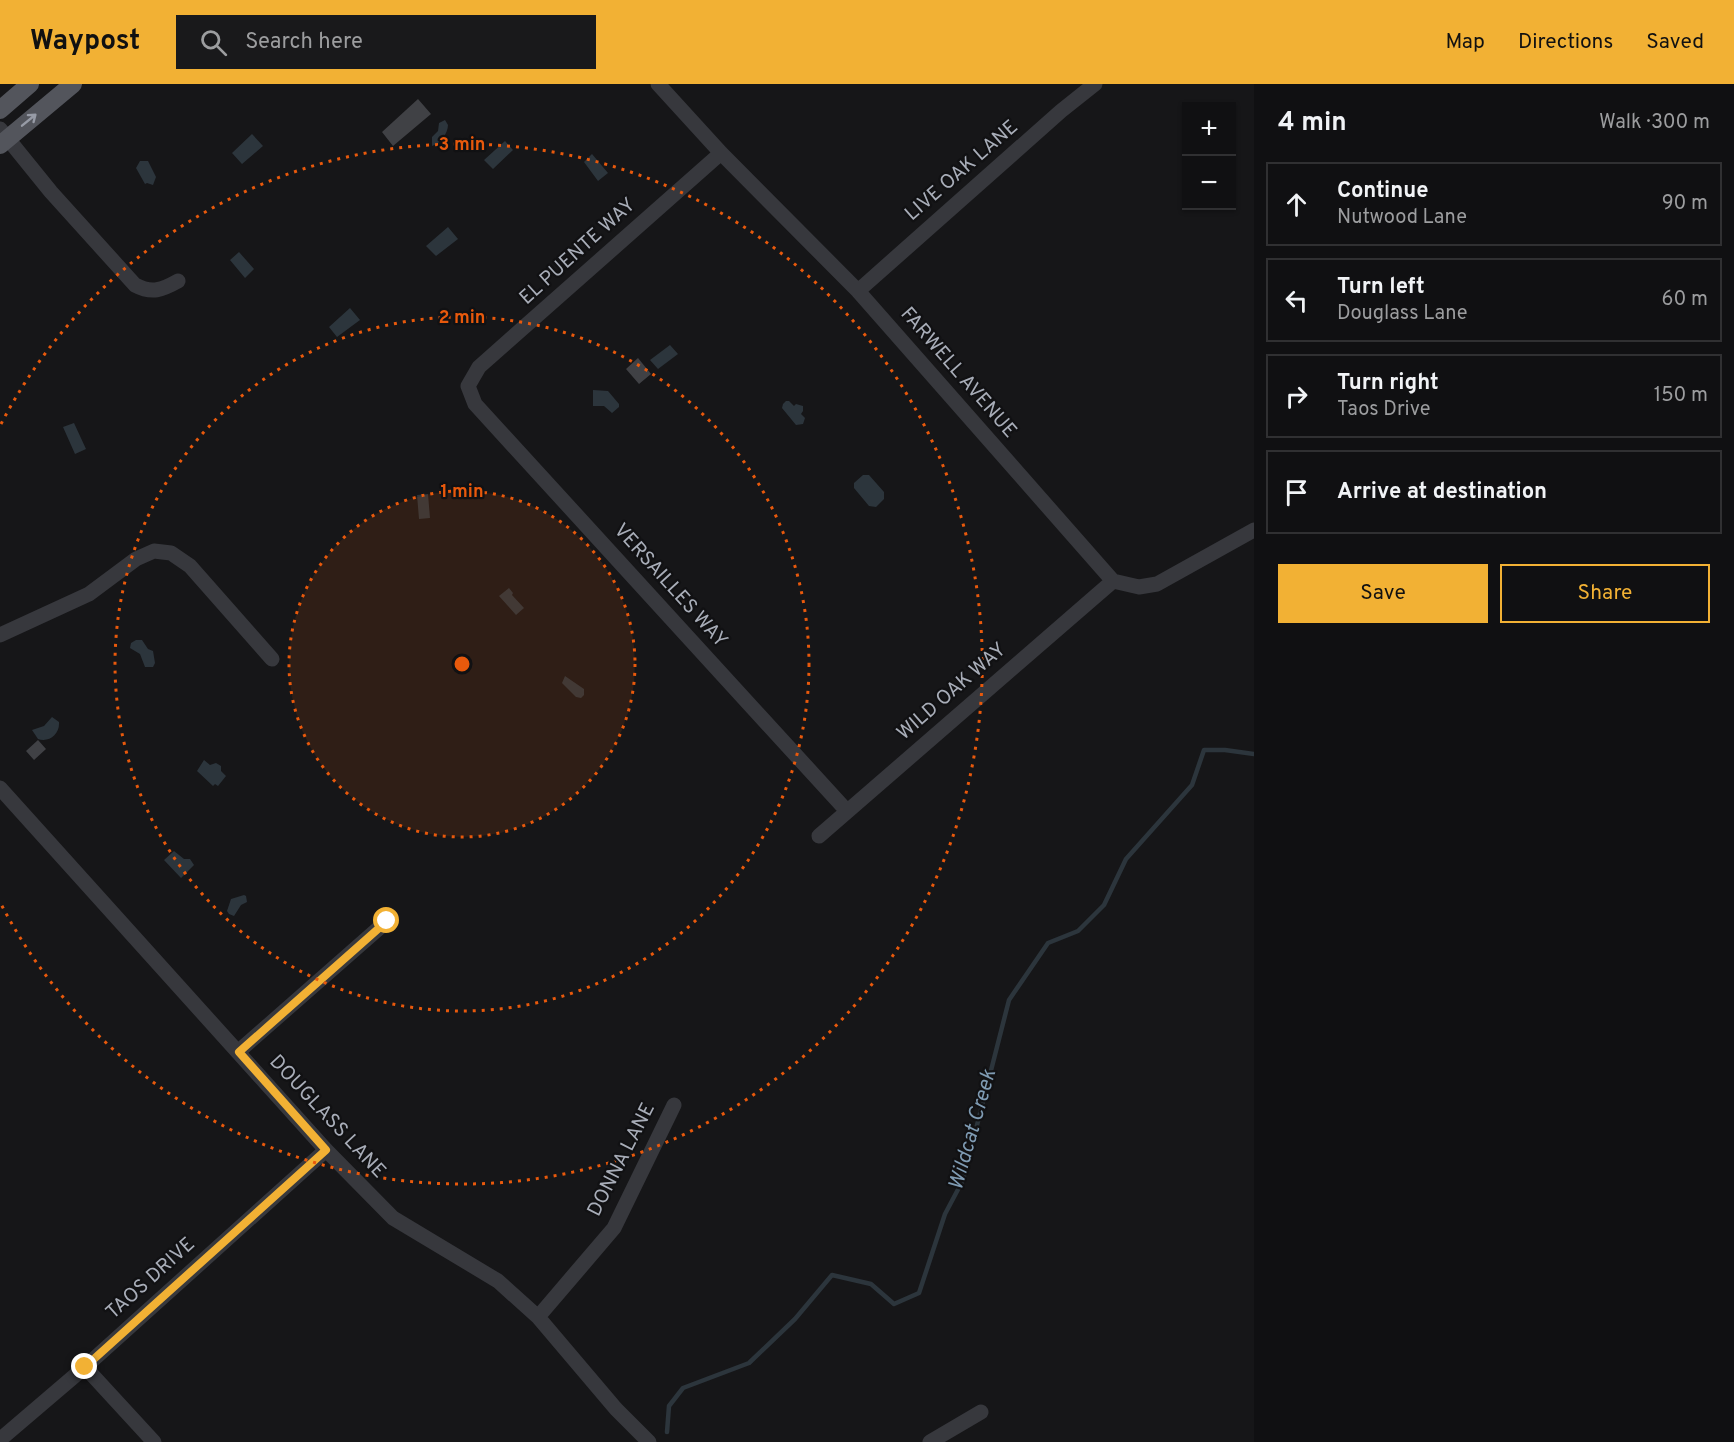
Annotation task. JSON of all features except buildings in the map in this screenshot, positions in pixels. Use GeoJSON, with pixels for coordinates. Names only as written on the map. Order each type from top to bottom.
{"type":"FeatureCollection","features":[{"type":"Feature","properties":{"kind":"main road"},"geometry":{"type":"LineString","coordinates":[[0,110],[30,84]]}},
{"type":"Feature","properties":{"kind":"main road"},"geometry":{"type":"LineString","coordinates":[[3,137],[74,84]]}},
{"type":"Feature","properties":{"kind":"street","name":"FARWELL AVENUE"},"geometry":{"type":"LineString","coordinates":[[658,84],[721,153],[858,291],[1113,581]]}},
{"type":"Feature","properties":{"kind":"street","name":"LIVE OAK LANE"},"geometry":{"type":"LineString","coordinates":[[858,291],[1060,111],[1095,84]]}},
{"type":"Feature","properties":{"kind":"street"},"geometry":{"type":"LineString","coordinates":[[3,137],[135,285],[146,291],[162,290],[178,281]]}},
{"type":"Feature","properties":{"kind":"street","name":"EL PUENTE WAY"},"geometry":{"type":"LineString","coordinates":[[468,386],[479,367],[721,153]]}},
{"type":"Feature","properties":{"kind":"street","name":"VERSAILLES WAY"},"geometry":{"type":"LineString","coordinates":[[468,386],[475,404],[846,810]]}},
{"type":"Feature","properties":{"kind":"street"},"geometry":{"type":"LineString","coordinates":[[1113,581],[1139,587],[1157,584],[1254,530]]}},
{"type":"Feature","properties":{"kind":"street"},"geometry":{"type":"LineString","coordinates":[[0,635],[89,594],[136,559],[154,551],[171,553],[190,566],[272,659]]}},
{"type":"Feature","properties":{"kind":"street","name":"WILD OAK WAY"},"geometry":{"type":"LineString","coordinates":[[819,836],[846,810],[1113,581]]}},
{"type":"Feature","properties":{"kind":"street","name":"DOUGLASS LANE"},"geometry":{"type":"LineString","coordinates":[[2,794],[326,1150],[393,1218],[498,1281],[538,1317],[616,1409],[649,1442]]}},
{"type":"Feature","properties":{"kind":"street"},"geometry":{"type":"LineString","coordinates":[[239,1052],[387,921]]}},
{"type":"Feature","properties":{"kind":"street","name":"DONNA LANE"},"geometry":{"type":"LineString","coordinates":[[538,1317],[614,1228],[674,1105]]}},
{"type":"Feature","properties":{"kind":"street","name":"TAOS DRIVE"},"geometry":{"type":"LineString","coordinates":[[3,1437],[85,1367],[326,1150]]}},
{"type":"Feature","properties":{"kind":"street"},"geometry":{"type":"LineString","coordinates":[[85,1367],[154,1442]]}},
{"type":"Feature","properties":{"kind":"street"},"geometry":{"type":"LineString","coordinates":[[930,1442],[981,1412]]}},
{"type":"Feature","properties":{"kind":"shaded area"},"geometry":{"type":"Polygon","coordinates":[[[445,120],[448,128],[445,135],[441,141],[432,146],[432,137],[438,131],[439,123],[445,120]]]}},
{"type":"Feature","properties":{"kind":"shaded area"},"geometry":{"type":"Polygon","coordinates":[[[252,134],[263,146],[242,164],[232,153],[252,134]]]}},
{"type":"Feature","properties":{"kind":"shaded area"},"geometry":{"type":"Polygon","coordinates":[[[505,141],[513,150],[493,169],[484,160],[505,141]]]}},
{"type":"Feature","properties":{"kind":"shaded area"},"geometry":{"type":"Polygon","coordinates":[[[592,154],[608,173],[598,181],[584,162],[592,154]]]}},
{"type":"Feature","properties":{"kind":"shaded area"},"geometry":{"type":"Polygon","coordinates":[[[140,161],[148,161],[156,177],[153,185],[145,184],[136,168],[140,161]]]}},
{"type":"Feature","properties":{"kind":"shaded area"},"geometry":{"type":"Polygon","coordinates":[[[448,227],[458,239],[436,256],[426,246],[448,227]]]}},
{"type":"Feature","properties":{"kind":"shaded area"},"geometry":{"type":"Polygon","coordinates":[[[239,252],[254,269],[245,278],[230,260],[239,252]]]}},
{"type":"Feature","properties":{"kind":"shaded area"},"geometry":{"type":"Polygon","coordinates":[[[350,308],[360,320],[337,337],[329,327],[350,308]]]}},
{"type":"Feature","properties":{"kind":"shaded area"},"geometry":{"type":"Polygon","coordinates":[[[670,345],[678,354],[658,369],[650,360],[670,345]]]}},
{"type":"Feature","properties":{"kind":"shaded area"},"geometry":{"type":"Polygon","coordinates":[[[593,390],[608,391],[619,407],[612,413],[604,406],[593,406],[593,390]]]}},
{"type":"Feature","properties":{"kind":"shaded area"},"geometry":{"type":"Polygon","coordinates":[[[786,401],[794,406],[796,404],[803,406],[801,414],[805,418],[803,424],[796,425],[782,408],[786,401]]]}},
{"type":"Feature","properties":{"kind":"shaded area"},"geometry":{"type":"Polygon","coordinates":[[[74,423],[86,449],[75,454],[63,427],[74,423]]]}},
{"type":"Feature","properties":{"kind":"shaded area"},"geometry":{"type":"Polygon","coordinates":[[[863,475],[869,475],[884,492],[884,499],[876,507],[869,506],[854,488],[854,483],[863,475]]]}},
{"type":"Feature","properties":{"kind":"shaded area"},"geometry":{"type":"Polygon","coordinates":[[[428,494],[430,518],[419,519],[417,495],[428,494]]]}},
{"type":"Feature","properties":{"kind":"shaded area"},"geometry":{"type":"Polygon","coordinates":[[[509,588],[524,608],[516,615],[499,596],[509,588]]]}},
{"type":"Feature","properties":{"kind":"shaded area"},"geometry":{"type":"Polygon","coordinates":[[[142,640],[148,649],[153,651],[155,663],[153,667],[145,667],[140,654],[130,648],[131,643],[142,640]]]}},
{"type":"Feature","properties":{"kind":"shaded area"},"geometry":{"type":"Polygon","coordinates":[[[565,676],[584,689],[584,695],[581,698],[576,697],[562,683],[565,676]]]}},
{"type":"Feature","properties":{"kind":"shaded area"},"geometry":{"type":"Polygon","coordinates":[[[52,717],[59,722],[56,734],[50,739],[38,739],[32,730],[44,726],[52,717]]]}},
{"type":"Feature","properties":{"kind":"shaded area"},"geometry":{"type":"Polygon","coordinates":[[[204,760],[210,765],[216,763],[221,766],[221,771],[226,776],[218,786],[215,784],[213,786],[197,771],[204,760]]]}},
{"type":"Feature","properties":{"kind":"shaded area"},"geometry":{"type":"Polygon","coordinates":[[[174,851],[184,859],[190,859],[194,865],[181,878],[164,860],[174,851]]]}},
{"type":"Feature","properties":{"kind":"shaded area"},"geometry":{"type":"Polygon","coordinates":[[[244,895],[247,902],[241,905],[234,916],[229,914],[227,911],[231,899],[244,895]]]}},
{"type":"Feature","properties":{"kind":"waterway","name":"Wildcat Creek"},"geometry":{"type":"LineString","coordinates":[[667,1432],[669,1406],[683,1388],[749,1363],[795,1319],[832,1275],[871,1284],[894,1304],[919,1293],[945,1214],[963,1180],[1009,1000],[1048,943],[1078,931],[1104,905],[1126,859],[1192,785],[1204,750],[1254,754]]}},
{"type":"Feature","properties":{"kind":"route"},"geometry":{"type":"LineString","coordinates":[[85,1367],[326,1150],[239,1052],[387,921]]}}]}
